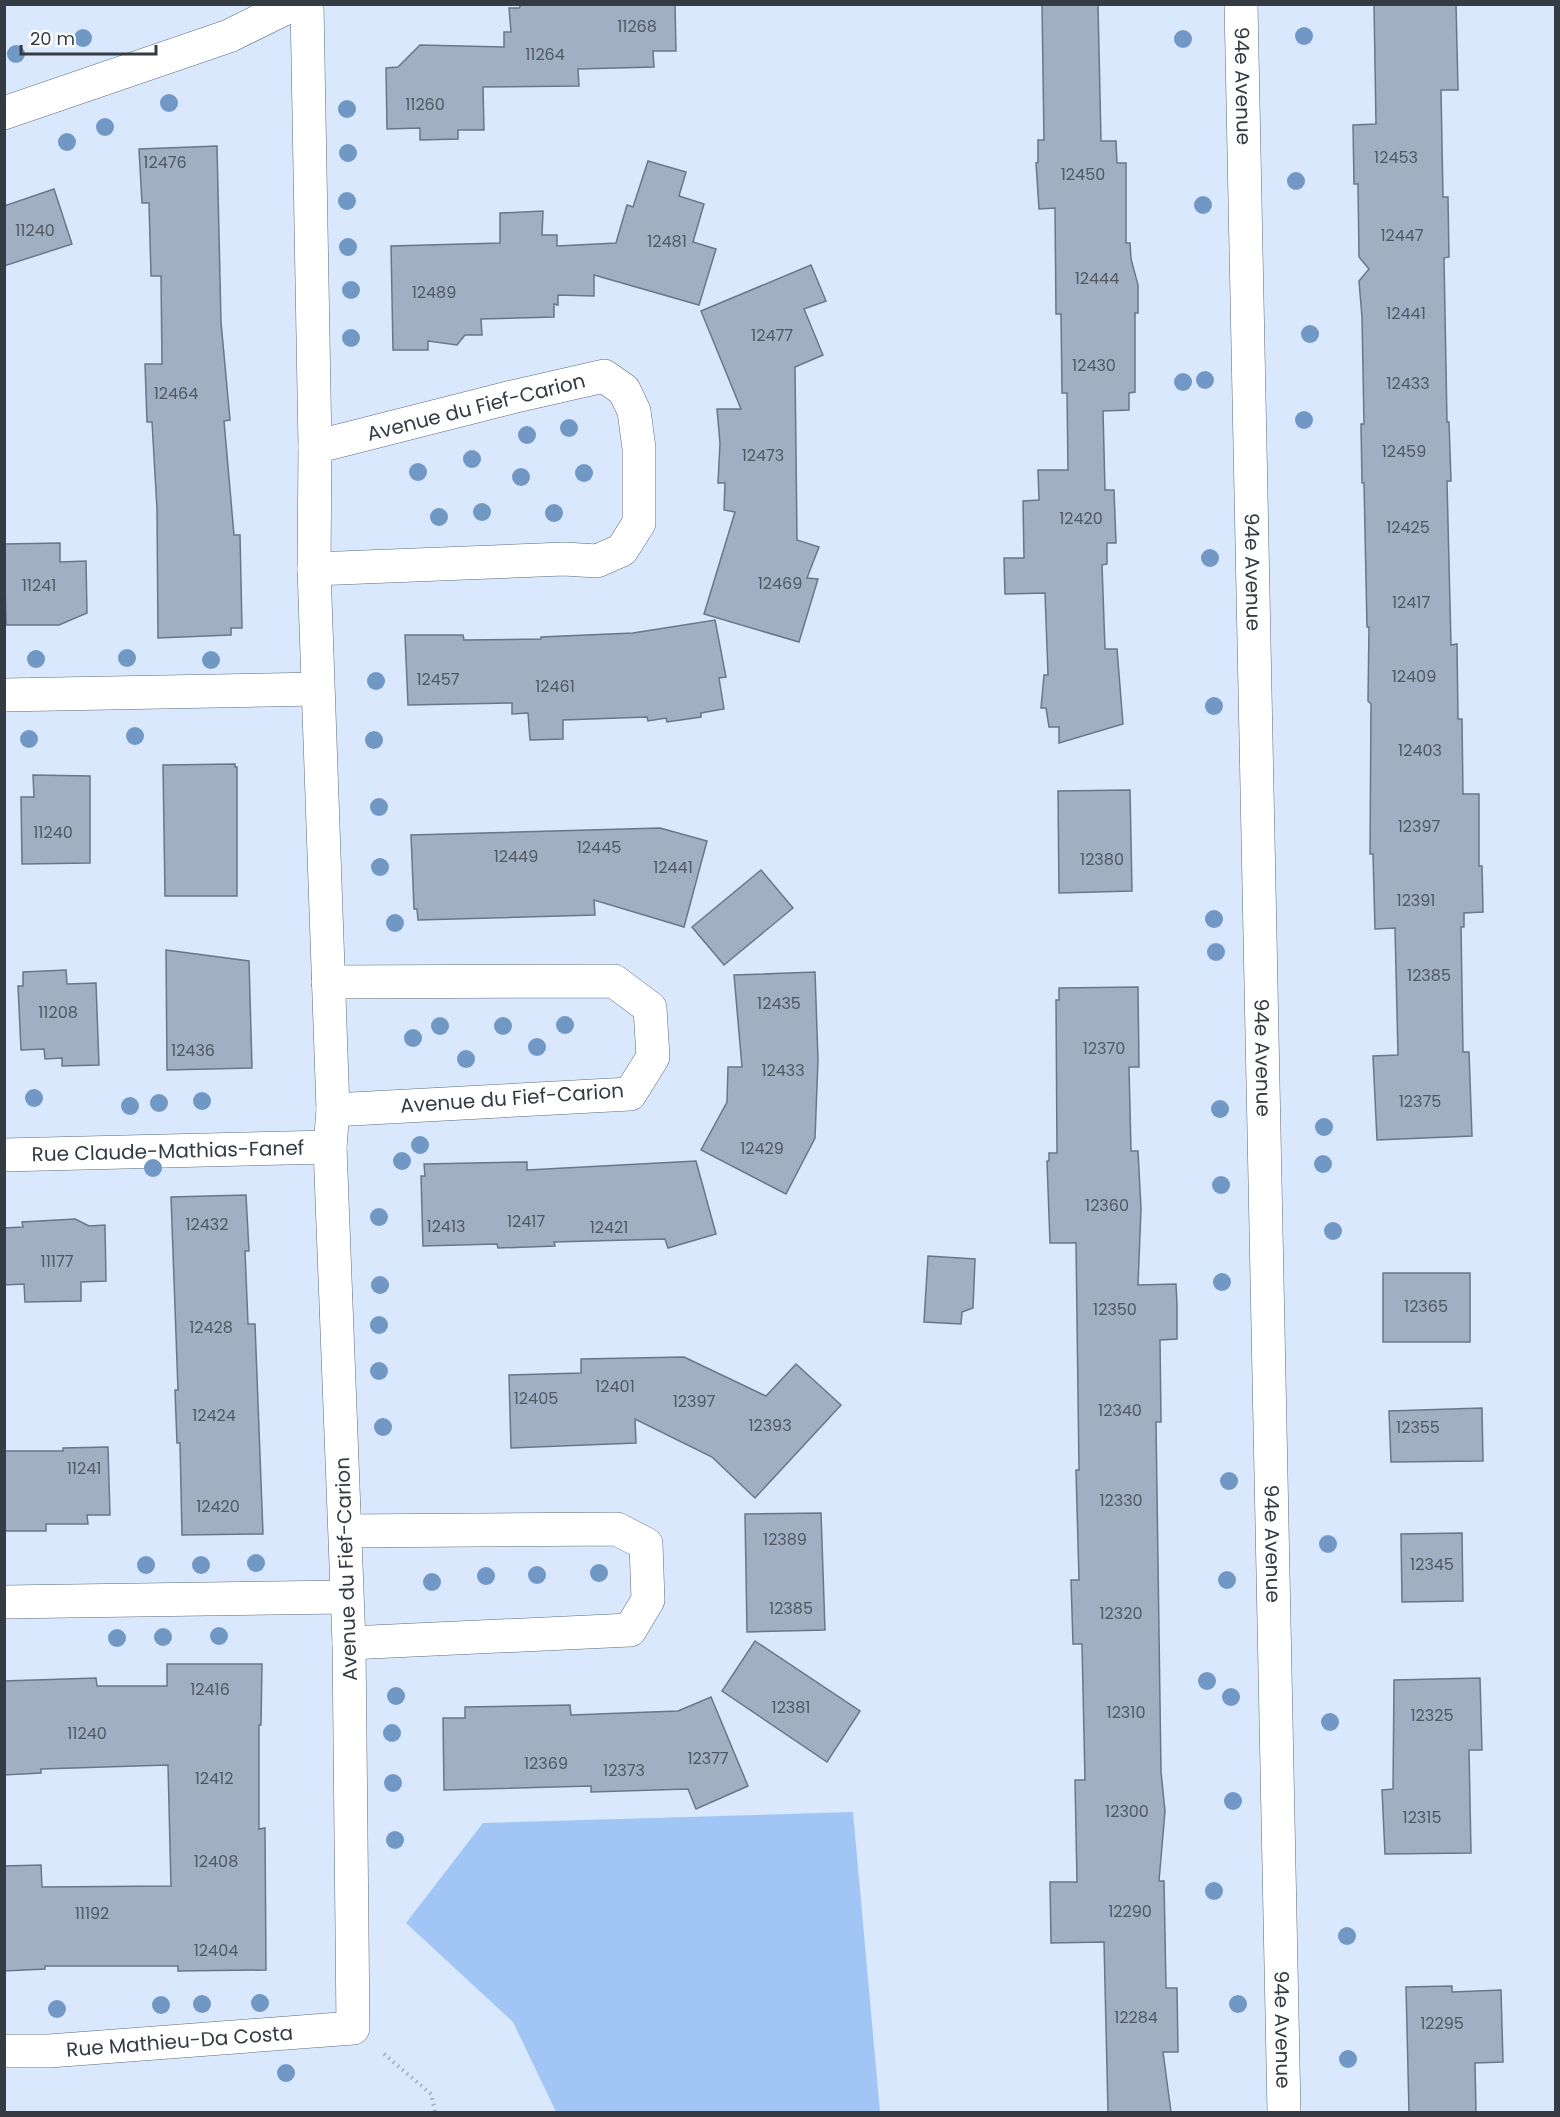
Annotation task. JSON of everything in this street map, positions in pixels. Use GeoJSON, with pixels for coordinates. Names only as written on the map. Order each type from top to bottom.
{"type":"FeatureCollection","features":[{"type":"Feature","properties":{"kind":"street"},"geometry":{"type":"LineString","coordinates":[[4,113],[230,36],[294,4]]}},
{"type":"Feature","properties":{"kind":"street","name":"Avenue du Fief-Carion"},"geometry":{"type":"LineString","coordinates":[[307,4],[317,689],[333,1110],[330,1147],[349,1643],[353,2028]]}},
{"type":"Feature","properties":{"kind":"street","name":"94e Avenue"},"geometry":{"type":"LineString","coordinates":[[1241,4],[1284,2112]]}},
{"type":"Feature","properties":{"kind":"street","name":"Avenue du Fief-Carion"},"geometry":{"type":"LineString","coordinates":[[315,447],[604,376],[624,390],[634,411],[639,448],[639,523],[622,550],[597,561],[564,559],[315,569]]}},
{"type":"Feature","properties":{"kind":"street"},"geometry":{"type":"LineString","coordinates":[[4,695],[317,689]]}},
{"type":"Feature","properties":{"kind":"street","name":"Avenue du Fief-Carion"},"geometry":{"type":"LineString","coordinates":[[328,982],[614,981],[650,1008],[653,1057],[630,1094],[333,1110]]}},
{"type":"Feature","properties":{"kind":"street","name":"Rue Claude-Mathias-Fanef"},"geometry":{"type":"LineString","coordinates":[[4,1155],[330,1147]]}},
{"type":"Feature","properties":{"kind":"street"},"geometry":{"type":"LineString","coordinates":[[346,1532],[618,1529],[646,1544],[648,1600],[630,1630],[349,1643]]}},
{"type":"Feature","properties":{"kind":"street"},"geometry":{"type":"LineString","coordinates":[[4,1602],[346,1597]]}},
{"type":"Feature","properties":{"kind":"street","name":"Rue Mathieu-Da Costa"},"geometry":{"type":"LineString","coordinates":[[4,2051],[50,2051],[353,2028]]}},
{"type":"Feature","properties":{"kind":"path"},"geometry":{"type":"LineString","coordinates":[[353,2028],[431,2094],[435,2112]]}},
{"type":"Feature","properties":{"kind":"shaded area"},"geometry":{"type":"Polygon","coordinates":[[[853,1812],[880,2112],[556,2112],[513,2022],[406,1923],[483,1823],[853,1812]]]}},
{"type":"Feature","properties":{"kind":"building"},"geometry":{"type":"Polygon","coordinates":[[[522,4],[675,4],[676,51],[653,51],[654,67],[578,69],[579,86],[483,87],[484,130],[458,130],[458,139],[420,140],[420,128],[387,129],[386,68],[398,67],[420,45],[504,47],[504,32],[511,32],[509,8],[519,8],[522,4]]]}},
{"type":"Feature","properties":{"kind":"building"},"geometry":{"type":"Polygon","coordinates":[[[1042,4],[1098,4],[1101,141],[1116,141],[1117,163],[1126,163],[1126,243],[1130,243],[1131,259],[1138,285],[1138,313],[1135,313],[1135,392],[1129,393],[1129,410],[1103,411],[1105,490],[1114,490],[1116,543],[1107,543],[1107,564],[1102,565],[1105,649],[1117,649],[1123,724],[1059,743],[1059,727],[1049,727],[1046,708],[1041,708],[1044,675],[1048,675],[1045,593],[1005,594],[1004,558],[1024,558],[1023,501],[1039,500],[1038,470],[1068,470],[1067,393],[1062,393],[1061,314],[1056,314],[1055,208],[1039,209],[1036,163],[1038,162],[1038,140],[1044,140],[1042,4]]]}},
{"type":"Feature","properties":{"kind":"building"},"geometry":{"type":"Polygon","coordinates":[[[1374,4],[1456,4],[1458,90],[1441,90],[1443,197],[1448,197],[1449,257],[1444,258],[1447,422],[1449,422],[1451,481],[1447,481],[1451,645],[1457,644],[1458,719],[1462,719],[1463,794],[1479,794],[1479,866],[1482,866],[1483,912],[1464,913],[1464,927],[1461,927],[1463,1052],[1469,1052],[1472,1136],[1377,1140],[1373,1056],[1398,1055],[1395,928],[1375,929],[1373,854],[1370,854],[1371,704],[1368,701],[1369,627],[1367,627],[1364,483],[1362,483],[1361,424],[1364,424],[1359,281],[1369,269],[1359,257],[1358,184],[1354,184],[1353,125],[1376,124],[1374,4]]]}},
{"type":"Feature","properties":{"kind":"building"},"geometry":{"type":"Polygon","coordinates":[[[217,146],[221,322],[230,420],[224,421],[234,535],[240,535],[242,628],[231,628],[231,635],[158,638],[157,509],[152,422],[147,422],[145,364],[162,364],[161,276],[151,276],[149,203],[142,203],[139,149],[217,146]]]}},
{"type":"Feature","properties":{"kind":"building"},"geometry":{"type":"Polygon","coordinates":[[[648,161],[686,172],[679,196],[704,204],[693,242],[716,249],[699,305],[594,275],[594,296],[558,295],[558,305],[554,304],[554,317],[481,319],[482,335],[465,335],[457,345],[428,341],[428,350],[393,350],[391,246],[500,243],[500,213],[543,211],[542,235],[557,235],[557,246],[616,243],[627,205],[633,207],[648,161]]]}},
{"type":"Feature","properties":{"kind":"building"},"geometry":{"type":"Polygon","coordinates":[[[54,189],[72,244],[4,266],[4,206],[54,189]]]}},
{"type":"Feature","properties":{"kind":"building"},"geometry":{"type":"Polygon","coordinates":[[[811,265],[826,301],[804,309],[823,355],[795,367],[797,540],[819,547],[807,578],[818,579],[799,642],[704,614],[735,512],[724,510],[725,483],[718,483],[720,443],[717,409],[741,409],[701,311],[811,265]]]}},
{"type":"Feature","properties":{"kind":"building"},"geometry":{"type":"Polygon","coordinates":[[[60,543],[60,562],[86,561],[87,613],[59,625],[6,625],[4,544],[60,543]]]}},
{"type":"Feature","properties":{"kind":"building"},"geometry":{"type":"Polygon","coordinates":[[[715,620],[726,677],[719,678],[724,709],[701,713],[701,717],[667,722],[666,718],[648,721],[647,717],[563,720],[563,739],[530,740],[528,713],[512,714],[512,703],[408,705],[405,635],[463,635],[464,640],[541,639],[541,637],[633,633],[715,620]]]}},
{"type":"Feature","properties":{"kind":"building"},"geometry":{"type":"Polygon","coordinates":[[[235,764],[237,767],[237,896],[165,896],[163,765],[235,764]]]}},
{"type":"Feature","properties":{"kind":"building"},"geometry":{"type":"Polygon","coordinates":[[[33,775],[90,776],[90,863],[22,864],[21,797],[34,797],[33,775]]]}},
{"type":"Feature","properties":{"kind":"building"},"geometry":{"type":"Polygon","coordinates":[[[1130,790],[1132,891],[1059,893],[1058,791],[1130,790]]]}},
{"type":"Feature","properties":{"kind":"building"},"geometry":{"type":"Polygon","coordinates":[[[660,828],[707,841],[684,927],[594,900],[595,915],[418,920],[417,909],[414,909],[411,835],[660,828]]]}},
{"type":"Feature","properties":{"kind":"building"},"geometry":{"type":"Polygon","coordinates":[[[761,870],[793,908],[724,965],[692,927],[761,870]]]}},
{"type":"Feature","properties":{"kind":"building"},"geometry":{"type":"Polygon","coordinates":[[[166,950],[249,961],[252,1068],[167,1070],[166,950]]]}},
{"type":"Feature","properties":{"kind":"building"},"geometry":{"type":"Polygon","coordinates":[[[66,970],[67,984],[96,983],[99,1065],[62,1066],[62,1058],[45,1059],[44,1049],[21,1050],[18,986],[23,986],[23,972],[66,970]]]}},
{"type":"Feature","properties":{"kind":"building"},"geometry":{"type":"Polygon","coordinates":[[[815,972],[818,1060],[815,1138],[786,1194],[701,1150],[727,1102],[728,1067],[742,1067],[734,975],[815,972]]]}},
{"type":"Feature","properties":{"kind":"building"},"geometry":{"type":"Polygon","coordinates":[[[1138,987],[1139,1067],[1129,1067],[1131,1151],[1138,1151],[1141,1209],[1138,1285],[1176,1284],[1177,1304],[1177,1339],[1160,1340],[1161,1422],[1156,1422],[1161,1772],[1165,1811],[1159,1881],[1164,1881],[1166,1988],[1177,1988],[1178,2052],[1163,2052],[1171,2112],[1108,2112],[1104,1942],[1051,1943],[1050,1882],[1077,1882],[1075,1780],[1085,1780],[1082,1644],[1073,1644],[1071,1580],[1079,1580],[1076,1470],[1079,1470],[1076,1243],[1050,1243],[1047,1161],[1049,1161],[1049,1153],[1057,1153],[1056,1000],[1059,1000],[1059,988],[1138,987]]]}},
{"type":"Feature","properties":{"kind":"building"},"geometry":{"type":"Polygon","coordinates":[[[696,1161],[716,1234],[668,1248],[665,1239],[554,1242],[555,1246],[498,1248],[497,1244],[423,1246],[421,1176],[425,1176],[424,1164],[527,1162],[527,1170],[696,1161]]]}},
{"type":"Feature","properties":{"kind":"building"},"geometry":{"type":"Polygon","coordinates":[[[246,1195],[249,1251],[245,1251],[248,1324],[255,1324],[263,1534],[182,1535],[180,1443],[177,1443],[175,1390],[178,1390],[171,1197],[246,1195]]]}},
{"type":"Feature","properties":{"kind":"building"},"geometry":{"type":"Polygon","coordinates":[[[75,1219],[89,1226],[105,1225],[106,1281],[81,1282],[81,1301],[25,1302],[24,1284],[4,1285],[4,1228],[23,1227],[22,1222],[75,1219]]]}},
{"type":"Feature","properties":{"kind":"building"},"geometry":{"type":"Polygon","coordinates":[[[928,1256],[975,1259],[973,1308],[962,1312],[961,1324],[924,1322],[928,1256]]]}},
{"type":"Feature","properties":{"kind":"building"},"geometry":{"type":"Polygon","coordinates":[[[1383,1273],[1470,1273],[1470,1342],[1383,1342],[1383,1273]]]}},
{"type":"Feature","properties":{"kind":"building"},"geometry":{"type":"Polygon","coordinates":[[[684,1357],[766,1396],[796,1364],[841,1405],[755,1498],[712,1457],[635,1419],[636,1443],[511,1448],[509,1375],[581,1373],[581,1359],[684,1357]]]}},
{"type":"Feature","properties":{"kind":"building"},"geometry":{"type":"Polygon","coordinates":[[[1482,1408],[1483,1461],[1391,1462],[1389,1411],[1482,1408]]]}},
{"type":"Feature","properties":{"kind":"building"},"geometry":{"type":"Polygon","coordinates":[[[108,1447],[110,1515],[87,1515],[88,1524],[46,1524],[46,1531],[4,1531],[4,1451],[63,1451],[63,1448],[108,1447]]]}},
{"type":"Feature","properties":{"kind":"building"},"geometry":{"type":"Polygon","coordinates":[[[821,1513],[825,1630],[747,1632],[745,1514],[821,1513]]]}},
{"type":"Feature","properties":{"kind":"building"},"geometry":{"type":"Polygon","coordinates":[[[1462,1533],[1463,1601],[1402,1602],[1401,1534],[1462,1533]]]}},
{"type":"Feature","properties":{"kind":"building"},"geometry":{"type":"Polygon","coordinates":[[[755,1641],[860,1711],[827,1762],[722,1691],[755,1641]]]}},
{"type":"Feature","properties":{"kind":"building"},"geometry":{"type":"Polygon","coordinates":[[[167,1664],[262,1664],[261,1725],[259,1725],[259,1829],[265,1828],[266,1970],[178,1971],[178,1966],[45,1966],[45,1969],[4,1971],[4,1866],[41,1865],[42,1887],[171,1886],[168,1765],[41,1769],[41,1773],[4,1775],[4,1681],[96,1678],[97,1686],[167,1686],[167,1664]]]}},
{"type":"Feature","properties":{"kind":"building"},"geometry":{"type":"Polygon","coordinates":[[[1480,1678],[1482,1750],[1469,1750],[1471,1853],[1385,1854],[1382,1790],[1393,1789],[1394,1680],[1480,1678]]]}},
{"type":"Feature","properties":{"kind":"building"},"geometry":{"type":"Polygon","coordinates":[[[711,1697],[748,1786],[696,1809],[688,1789],[591,1792],[591,1786],[444,1790],[443,1718],[465,1718],[465,1707],[570,1705],[571,1715],[678,1711],[711,1697]]]}},
{"type":"Feature","properties":{"kind":"building"},"geometry":{"type":"Polygon","coordinates":[[[1452,1986],[1452,1992],[1501,1990],[1503,2062],[1475,2063],[1476,2112],[1409,2112],[1406,1987],[1452,1986]]]}}]}
